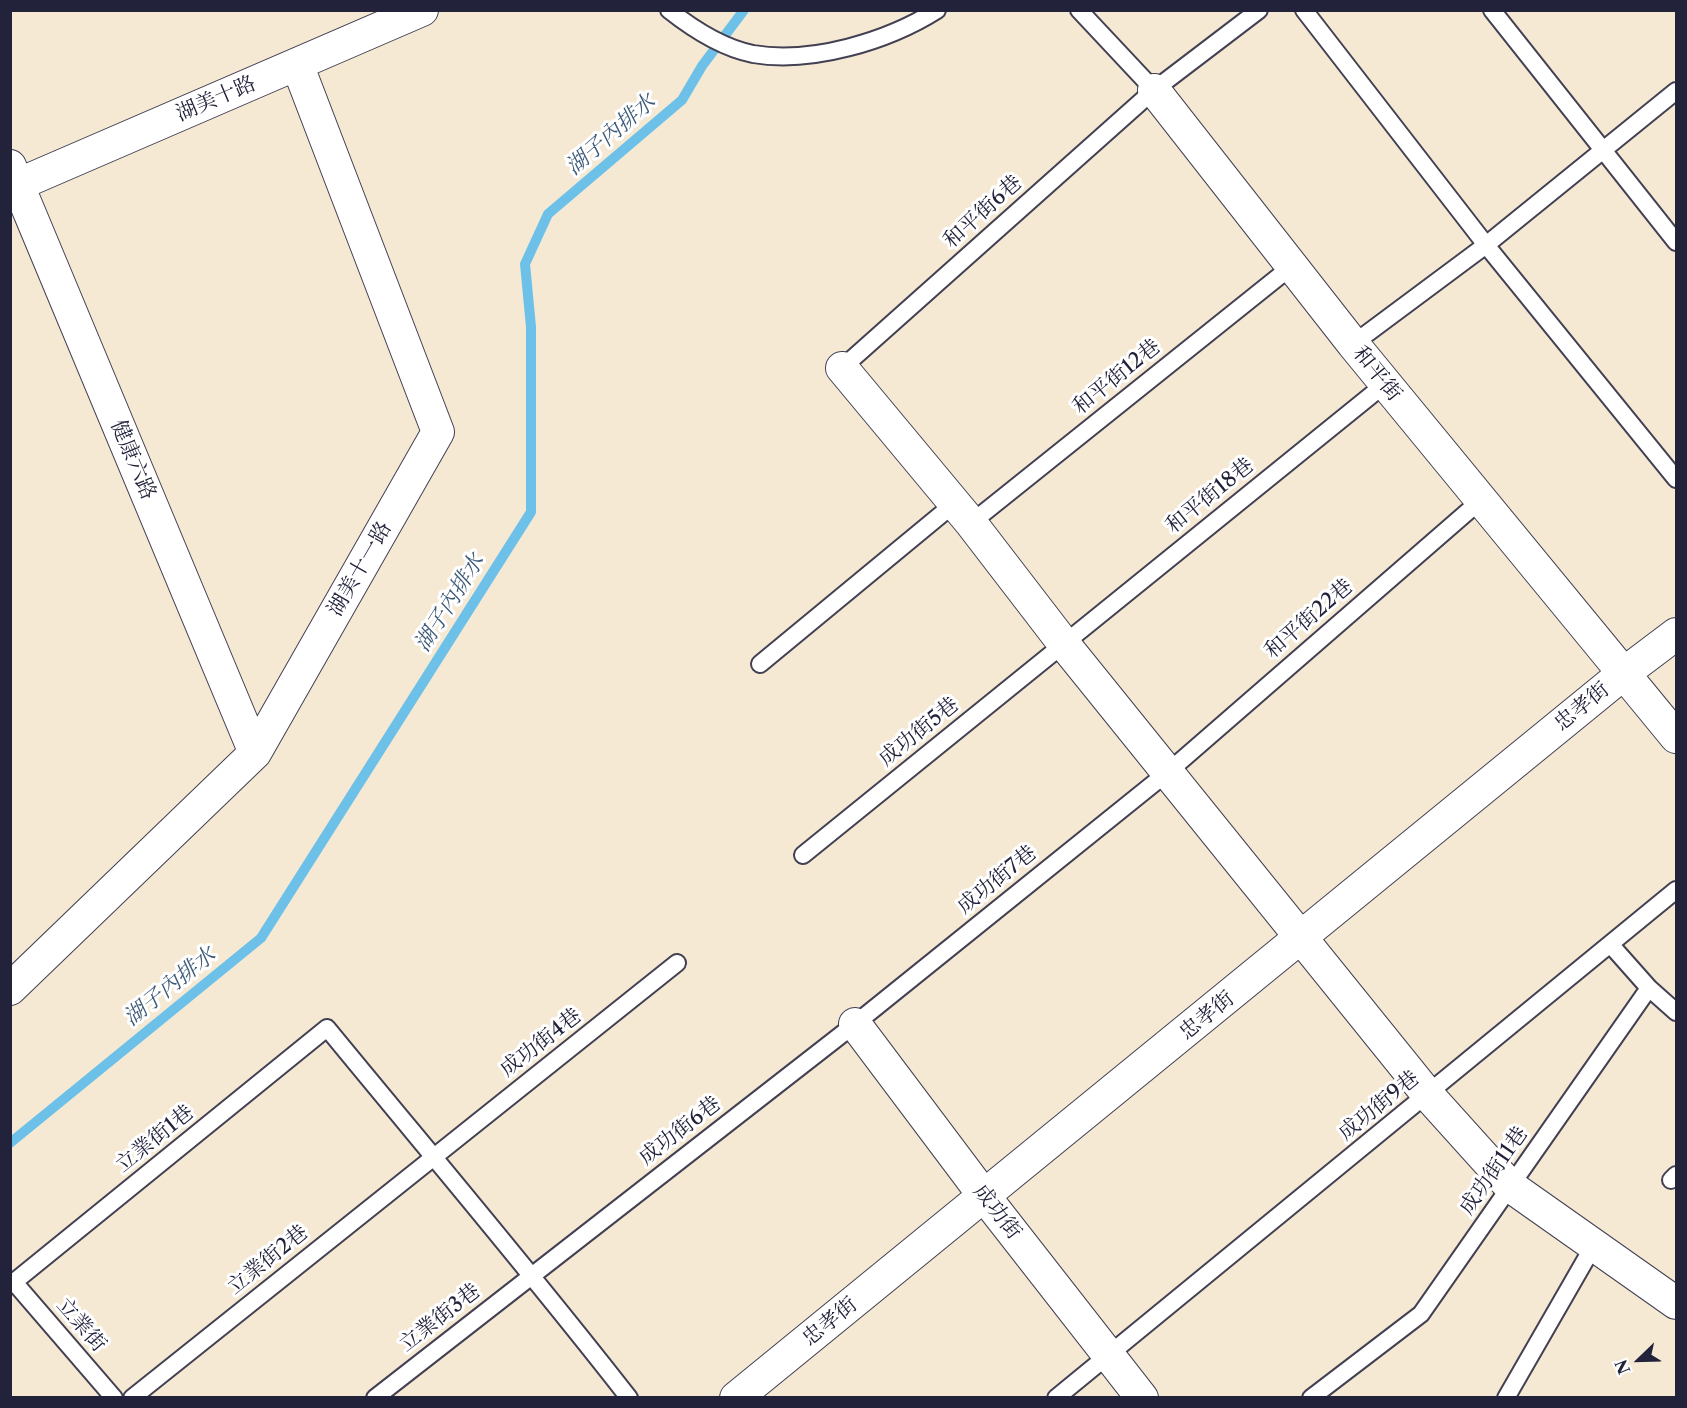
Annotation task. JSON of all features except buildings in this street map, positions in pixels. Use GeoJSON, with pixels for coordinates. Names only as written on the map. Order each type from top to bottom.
{"type":"FeatureCollection","features":[{"type":"Feature","properties":{"kind":"street","name":"湖美十路"},"geometry":{"type":"LineString","coordinates":[[13,180],[297,64],[422,10]]}},
{"type":"Feature","properties":{"kind":"street","name":"湖美十一路"},"geometry":{"type":"LineString","coordinates":[[10,989],[255,753],[438,432],[297,64]]}},
{"type":"Feature","properties":{"kind":"street","name":"和平街"},"geometry":{"type":"LineString","coordinates":[[1154,90],[1385,384],[1677,737]]}},
{"type":"Feature","properties":{"kind":"street","name":"健康六路"},"geometry":{"type":"LineString","coordinates":[[13,180],[255,753]]}},
{"type":"Feature","properties":{"kind":"street"},"geometry":{"type":"LineString","coordinates":[[842,368],[963,513],[1064,644],[1428,1095],[1510,1186],[1677,1303]]}},
{"type":"Feature","properties":{"kind":"street","name":"忠孝街"},"geometry":{"type":"LineString","coordinates":[[736,1398],[1623,674],[1677,633]]}},
{"type":"Feature","properties":{"kind":"street","name":"成功街"},"geometry":{"type":"LineString","coordinates":[[855,1023],[984,1197],[1142,1398]]}},
{"type":"Feature","properties":{"kind":"lane"},"geometry":{"type":"LineString","coordinates":[[669,10],[694,31],[752,53],[782,56],[847,48],[911,26],[937,10]]}},
{"type":"Feature","properties":{"kind":"lane","name":"和平街"},"geometry":{"type":"LineString","coordinates":[[1079,10],[1154,90]]}},
{"type":"Feature","properties":{"kind":"lane","name":"和平街6巷"},"geometry":{"type":"LineString","coordinates":[[842,368],[1154,90],[1258,10]]}},
{"type":"Feature","properties":{"kind":"lane"},"geometry":{"type":"LineString","coordinates":[[1304,10],[1486,245],[1677,478]]}},
{"type":"Feature","properties":{"kind":"lane"},"geometry":{"type":"LineString","coordinates":[[1492,10],[1602,151],[1677,242]]}},
{"type":"Feature","properties":{"kind":"lane"},"geometry":{"type":"LineString","coordinates":[[1353,344],[1486,245],[1677,91]]}},
{"type":"Feature","properties":{"kind":"lane","name":"和平街12巷"},"geometry":{"type":"LineString","coordinates":[[760,664],[1292,266]]}},
{"type":"Feature","properties":{"kind":"lane","name":"和平街18巷"},"geometry":{"type":"LineString","coordinates":[[1064,644],[1385,384]]}},
{"type":"Feature","properties":{"kind":"lane","name":"和平街22巷"},"geometry":{"type":"LineString","coordinates":[[1168,772],[1480,500]]}},
{"type":"Feature","properties":{"kind":"lane","name":"成功街5巷"},"geometry":{"type":"LineString","coordinates":[[802,855],[1064,644]]}},
{"type":"Feature","properties":{"kind":"lane","name":"成功街7巷"},"geometry":{"type":"LineString","coordinates":[[855,1023],[1168,772]]}},
{"type":"Feature","properties":{"kind":"lane","name":"成功街9巷"},"geometry":{"type":"LineString","coordinates":[[1056,1398],[1677,890]]}},
{"type":"Feature","properties":{"kind":"lane"},"geometry":{"type":"LineString","coordinates":[[1610,944],[1649,988],[1677,1012]]}},
{"type":"Feature","properties":{"kind":"lane","name":"成功街4巷"},"geometry":{"type":"LineString","coordinates":[[432,1157],[677,963]]}},
{"type":"Feature","properties":{"kind":"lane","name":"成功街11巷"},"geometry":{"type":"LineString","coordinates":[[1311,1398],[1421,1314],[1649,988]]}},
{"type":"Feature","properties":{"kind":"lane","name":"成功街6巷"},"geometry":{"type":"LineString","coordinates":[[532,1273],[855,1023]]}},
{"type":"Feature","properties":{"kind":"lane","name":"立業街1巷"},"geometry":{"type":"LineString","coordinates":[[12,1282],[327,1028],[432,1157]]}},
{"type":"Feature","properties":{"kind":"lane"},"geometry":{"type":"LineString","coordinates":[[432,1157],[532,1273],[629,1398]]}},
{"type":"Feature","properties":{"kind":"lane","name":"立業街2巷"},"geometry":{"type":"LineString","coordinates":[[132,1398],[432,1157]]}},
{"type":"Feature","properties":{"kind":"lane"},"geometry":{"type":"LineString","coordinates":[[1506,1398],[1594,1245]]}},
{"type":"Feature","properties":{"kind":"lane","name":"立業街3巷"},"geometry":{"type":"LineString","coordinates":[[375,1398],[532,1273]]}},
{"type":"Feature","properties":{"kind":"lane","name":"立業街"},"geometry":{"type":"LineString","coordinates":[[12,1282],[114,1398]]}},
{"type":"Feature","properties":{"kind":"waterway","name":"湖子內排水"},"geometry":{"type":"LineString","coordinates":[[10,1143],[261,938],[531,512],[531,327],[525,264],[548,214],[682,100],[702,66],[744,10]]}}]}
